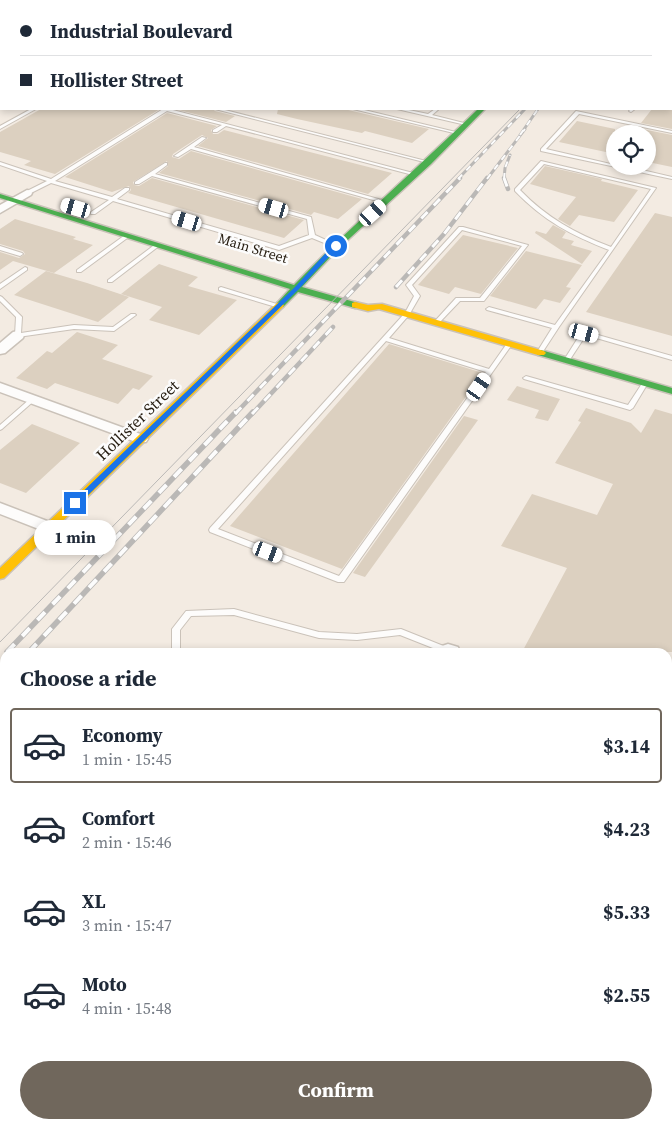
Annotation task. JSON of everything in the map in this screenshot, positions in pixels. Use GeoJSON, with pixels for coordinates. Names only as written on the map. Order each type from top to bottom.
{"type":"FeatureCollection","features":[{"type":"Feature","properties":{"kind":"main road","name":"Hollister Street"},"geometry":{"type":"LineString","coordinates":[[0,575],[301,284],[336,246],[386,202],[481,110]]}},
{"type":"Feature","properties":{"kind":"main road","name":"Main Street"},"geometry":{"type":"LineString","coordinates":[[0,185],[92,213],[368,308],[379,306],[672,390]]}},
{"type":"Feature","properties":{"kind":"main road","name":"Main Street"},"geometry":{"type":"LineString","coordinates":[[0,196],[157,245],[301,284]]}},
{"type":"Feature","properties":{"kind":"street"},"geometry":{"type":"LineString","coordinates":[[0,210],[26,193]]}},
{"type":"Feature","properties":{"kind":"street"},"geometry":{"type":"LineString","coordinates":[[0,350],[18,335]]}},
{"type":"Feature","properties":{"kind":"street"},"geometry":{"type":"LineString","coordinates":[[0,387],[141,439]]}},
{"type":"Feature","properties":{"kind":"street"},"geometry":{"type":"LineString","coordinates":[[0,508],[49,528]]}},
{"type":"Feature","properties":{"kind":"lane"},"geometry":{"type":"LineString","coordinates":[[0,128],[32,110]]}},
{"type":"Feature","properties":{"kind":"lane"},"geometry":{"type":"LineString","coordinates":[[26,193],[51,182],[164,110]]}},
{"type":"Feature","properties":{"kind":"lane"},"geometry":{"type":"LineString","coordinates":[[170,110],[414,174]]}},
{"type":"Feature","properties":{"kind":"lane"},"geometry":{"type":"LineString","coordinates":[[221,110],[428,162]]}},
{"type":"Feature","properties":{"kind":"lane"},"geometry":{"type":"LineString","coordinates":[[359,110],[458,133]]}},
{"type":"Feature","properties":{"kind":"lane"},"geometry":{"type":"LineString","coordinates":[[403,110],[466,124]]}},
{"type":"Feature","properties":{"kind":"lane"},"geometry":{"type":"LineString","coordinates":[[429,116],[436,110]]}},
{"type":"Feature","properties":{"kind":"lane"},"geometry":{"type":"LineString","coordinates":[[606,164],[543,150],[578,112],[639,125]]}},
{"type":"Feature","properties":{"kind":"lane"},"geometry":{"type":"LineString","coordinates":[[215,131],[225,125]]}},
{"type":"Feature","properties":{"kind":"lane"},"geometry":{"type":"LineString","coordinates":[[656,129],[672,132]]}},
{"type":"Feature","properties":{"kind":"lane"},"geometry":{"type":"LineString","coordinates":[[176,156],[204,138]]}},
{"type":"Feature","properties":{"kind":"lane"},"geometry":{"type":"LineString","coordinates":[[190,147],[386,202]]}},
{"type":"Feature","properties":{"kind":"lane"},"geometry":{"type":"LineString","coordinates":[[540,352],[556,327],[612,250],[654,188],[543,162],[517,190],[531,206],[558,226],[612,250]]}},
{"type":"Feature","properties":{"kind":"lane"},"geometry":{"type":"LineString","coordinates":[[0,163],[51,182],[280,248],[312,236],[336,246]]}},
{"type":"Feature","properties":{"kind":"lane"},"geometry":{"type":"LineString","coordinates":[[137,183],[165,164]]}},
{"type":"Feature","properties":{"kind":"lane"},"geometry":{"type":"LineString","coordinates":[[151,174],[308,218],[312,236]]}},
{"type":"Feature","properties":{"kind":"lane"},"geometry":{"type":"LineString","coordinates":[[656,175],[672,178]]}},
{"type":"Feature","properties":{"kind":"lane"},"geometry":{"type":"LineString","coordinates":[[92,213],[127,189]]}},
{"type":"Feature","properties":{"kind":"lane"},"geometry":{"type":"LineString","coordinates":[[437,322],[458,299],[482,300],[525,245],[461,228],[409,285],[417,296],[407,314],[213,530],[341,580],[510,343]]}},
{"type":"Feature","properties":{"kind":"lane"},"geometry":{"type":"LineString","coordinates":[[78,271],[127,236]]}},
{"type":"Feature","properties":{"kind":"lane"},"geometry":{"type":"LineString","coordinates":[[110,281],[157,245]]}},
{"type":"Feature","properties":{"kind":"lane"},"geometry":{"type":"LineString","coordinates":[[0,248],[20,254]]}},
{"type":"Feature","properties":{"kind":"lane"},"geometry":{"type":"LineString","coordinates":[[0,287],[25,269]]}},
{"type":"Feature","properties":{"kind":"lane"},"geometry":{"type":"LineString","coordinates":[[221,289],[278,306]]}},
{"type":"Feature","properties":{"kind":"lane"},"geometry":{"type":"LineString","coordinates":[[0,298],[19,317],[18,335],[74,327],[114,329],[133,315]]}},
{"type":"Feature","properties":{"kind":"lane"},"geometry":{"type":"LineString","coordinates":[[489,309],[556,327]]}},
{"type":"Feature","properties":{"kind":"lane"},"geometry":{"type":"LineString","coordinates":[[567,360],[584,333],[672,358]]}},
{"type":"Feature","properties":{"kind":"lane"},"geometry":{"type":"LineString","coordinates":[[385,339],[490,371]]}},
{"type":"Feature","properties":{"kind":"lane"},"geometry":{"type":"LineString","coordinates":[[526,378],[630,408],[645,383]]}},
{"type":"Feature","properties":{"kind":"lane"},"geometry":{"type":"LineString","coordinates":[[0,428],[33,399]]}},
{"type":"Feature","properties":{"kind":"lane"},"geometry":{"type":"LineString","coordinates":[[176,648],[176,629],[189,614],[234,612],[318,635],[357,638],[401,632],[440,648]]}},
{"type":"Feature","properties":{"kind":"building"},"geometry":{"type":"Polygon","coordinates":[[[39,110],[158,110],[55,174],[24,165],[31,161],[0,152],[0,132],[39,110]]]}},
{"type":"Feature","properties":{"kind":"building"},"geometry":{"type":"Polygon","coordinates":[[[179,110],[214,110],[235,116],[226,122],[179,110]]]}},
{"type":"Feature","properties":{"kind":"building"},"geometry":{"type":"Polygon","coordinates":[[[278,110],[348,110],[429,129],[412,143],[365,131],[362,133],[277,114],[278,110]]]}},
{"type":"Feature","properties":{"kind":"building"},"geometry":{"type":"Polygon","coordinates":[[[651,110],[672,110],[672,129],[641,123],[651,110]]]}},
{"type":"Feature","properties":{"kind":"building"},"geometry":{"type":"Polygon","coordinates":[[[167,113],[217,126],[211,130],[213,134],[218,134],[224,130],[392,173],[368,194],[198,146],[208,138],[202,135],[173,154],[172,157],[179,159],[191,151],[362,199],[338,219],[314,212],[311,215],[159,173],[168,166],[167,161],[133,182],[134,185],[139,186],[152,178],[304,220],[284,238],[128,193],[131,190],[129,186],[112,192],[65,177],[167,113]]]}},
{"type":"Feature","properties":{"kind":"building"},"geometry":{"type":"Polygon","coordinates":[[[577,121],[606,127],[606,152],[559,142],[577,121]]]}},
{"type":"Feature","properties":{"kind":"building"},"geometry":{"type":"Polygon","coordinates":[[[656,132],[672,135],[672,167],[656,164],[656,132]]]}},
{"type":"Feature","properties":{"kind":"building"},"geometry":{"type":"Polygon","coordinates":[[[545,166],[602,179],[601,181],[638,190],[614,222],[579,215],[570,226],[558,219],[576,197],[530,184],[545,166]]]}},
{"type":"Feature","properties":{"kind":"building"},"geometry":{"type":"Polygon","coordinates":[[[655,213],[672,217],[672,336],[586,312],[655,213]]]}},
{"type":"Feature","properties":{"kind":"building"},"geometry":{"type":"Polygon","coordinates":[[[15,219],[76,237],[73,239],[93,245],[54,273],[13,261],[0,270],[0,252],[19,258],[25,254],[23,251],[0,244],[0,229],[15,219]]]}},
{"type":"Feature","properties":{"kind":"building"},"geometry":{"type":"Polygon","coordinates":[[[553,225],[566,232],[562,238],[574,241],[571,245],[592,251],[582,264],[535,233],[536,231],[546,234],[553,225]]]}},
{"type":"Feature","properties":{"kind":"building"},"geometry":{"type":"Polygon","coordinates":[[[463,235],[518,248],[481,294],[455,287],[449,294],[418,285],[463,235]]]}},
{"type":"Feature","properties":{"kind":"building"},"geometry":{"type":"Polygon","coordinates":[[[526,251],[582,265],[566,287],[571,288],[560,303],[544,299],[536,309],[490,296],[526,251]]]}},
{"type":"Feature","properties":{"kind":"building"},"geometry":{"type":"Polygon","coordinates":[[[159,264],[198,277],[188,286],[237,300],[199,335],[149,320],[162,307],[121,294],[159,264]]]}},
{"type":"Feature","properties":{"kind":"building"},"geometry":{"type":"Polygon","coordinates":[[[46,271],[129,297],[98,322],[14,295],[46,271]]]}},
{"type":"Feature","properties":{"kind":"building"},"geometry":{"type":"Polygon","coordinates":[[[77,332],[118,345],[102,359],[153,376],[139,390],[133,388],[118,404],[55,383],[47,389],[16,378],[47,351],[52,353],[77,332]]]}},
{"type":"Feature","properties":{"kind":"building"},"geometry":{"type":"Polygon","coordinates":[[[389,344],[483,373],[342,569],[230,526],[389,344]]]}},
{"type":"Feature","properties":{"kind":"building"},"geometry":{"type":"Polygon","coordinates":[[[517,386],[560,399],[548,421],[535,418],[539,410],[507,400],[517,386]]]}},
{"type":"Feature","properties":{"kind":"building"},"geometry":{"type":"Polygon","coordinates":[[[586,408],[631,423],[641,433],[655,409],[672,414],[672,648],[524,648],[567,568],[501,546],[532,494],[597,515],[613,484],[555,463],[581,422],[578,421],[586,408]]]}},
{"type":"Feature","properties":{"kind":"building"},"geometry":{"type":"Polygon","coordinates":[[[464,416],[478,420],[365,577],[353,573],[464,416]]]}},
{"type":"Feature","properties":{"kind":"building"},"geometry":{"type":"Polygon","coordinates":[[[32,424],[80,443],[26,493],[0,483],[0,450],[32,424]]]}},
{"type":"Feature","properties":{"kind":"tram line"},"geometry":{"type":"LineString","coordinates":[[0,642],[519,110]]}},
{"type":"Feature","properties":{"kind":"railway"},"geometry":{"type":"LineString","coordinates":[[458,179],[524,110]]}},
{"type":"Feature","properties":{"kind":"railway"},"geometry":{"type":"LineString","coordinates":[[520,135],[537,110]]}},
{"type":"Feature","properties":{"kind":"railway"},"geometry":{"type":"LineString","coordinates":[[487,179],[525,129]]}},
{"type":"Feature","properties":{"kind":"railway"},"geometry":{"type":"LineString","coordinates":[[504,178],[505,168],[510,155]]}},
{"type":"Feature","properties":{"kind":"railway"},"geometry":{"type":"LineString","coordinates":[[235,414],[460,178]]}},
{"type":"Feature","properties":{"kind":"railway"},"geometry":{"type":"LineString","coordinates":[[396,287],[444,234],[487,178]]}},
{"type":"Feature","properties":{"kind":"railway"},"geometry":{"type":"LineString","coordinates":[[504,178],[508,189]]}},
{"type":"Feature","properties":{"kind":"railway"},"geometry":{"type":"LineString","coordinates":[[252,414],[333,327]]}},
{"type":"Feature","properties":{"kind":"railway"},"geometry":{"type":"LineString","coordinates":[[11,648],[236,412]]}},
{"type":"Feature","properties":{"kind":"railway"},"geometry":{"type":"LineString","coordinates":[[33,648],[253,412]]}},
{"type":"Feature","properties":{"kind":"traffic: fast"},"geometry":{"type":"LineString","coordinates":[[280,305],[336,246],[428,162],[481,110]]}},
{"type":"Feature","properties":{"kind":"traffic: fast"},"geometry":{"type":"LineString","coordinates":[[0,196],[355,305]]}},
{"type":"Feature","properties":{"kind":"traffic: fast"},"geometry":{"type":"LineString","coordinates":[[541,353],[672,391]]}},
{"type":"Feature","properties":{"kind":"traffic: slow"},"geometry":{"type":"LineString","coordinates":[[0,575],[280,305]]}},
{"type":"Feature","properties":{"kind":"traffic: slow"},"geometry":{"type":"LineString","coordinates":[[355,305],[368,308],[379,306],[541,353]]}},
{"type":"Feature","properties":{"kind":"route"},"geometry":{"type":"LineString","coordinates":[[75,503],[306,280],[336,246]]}}]}
